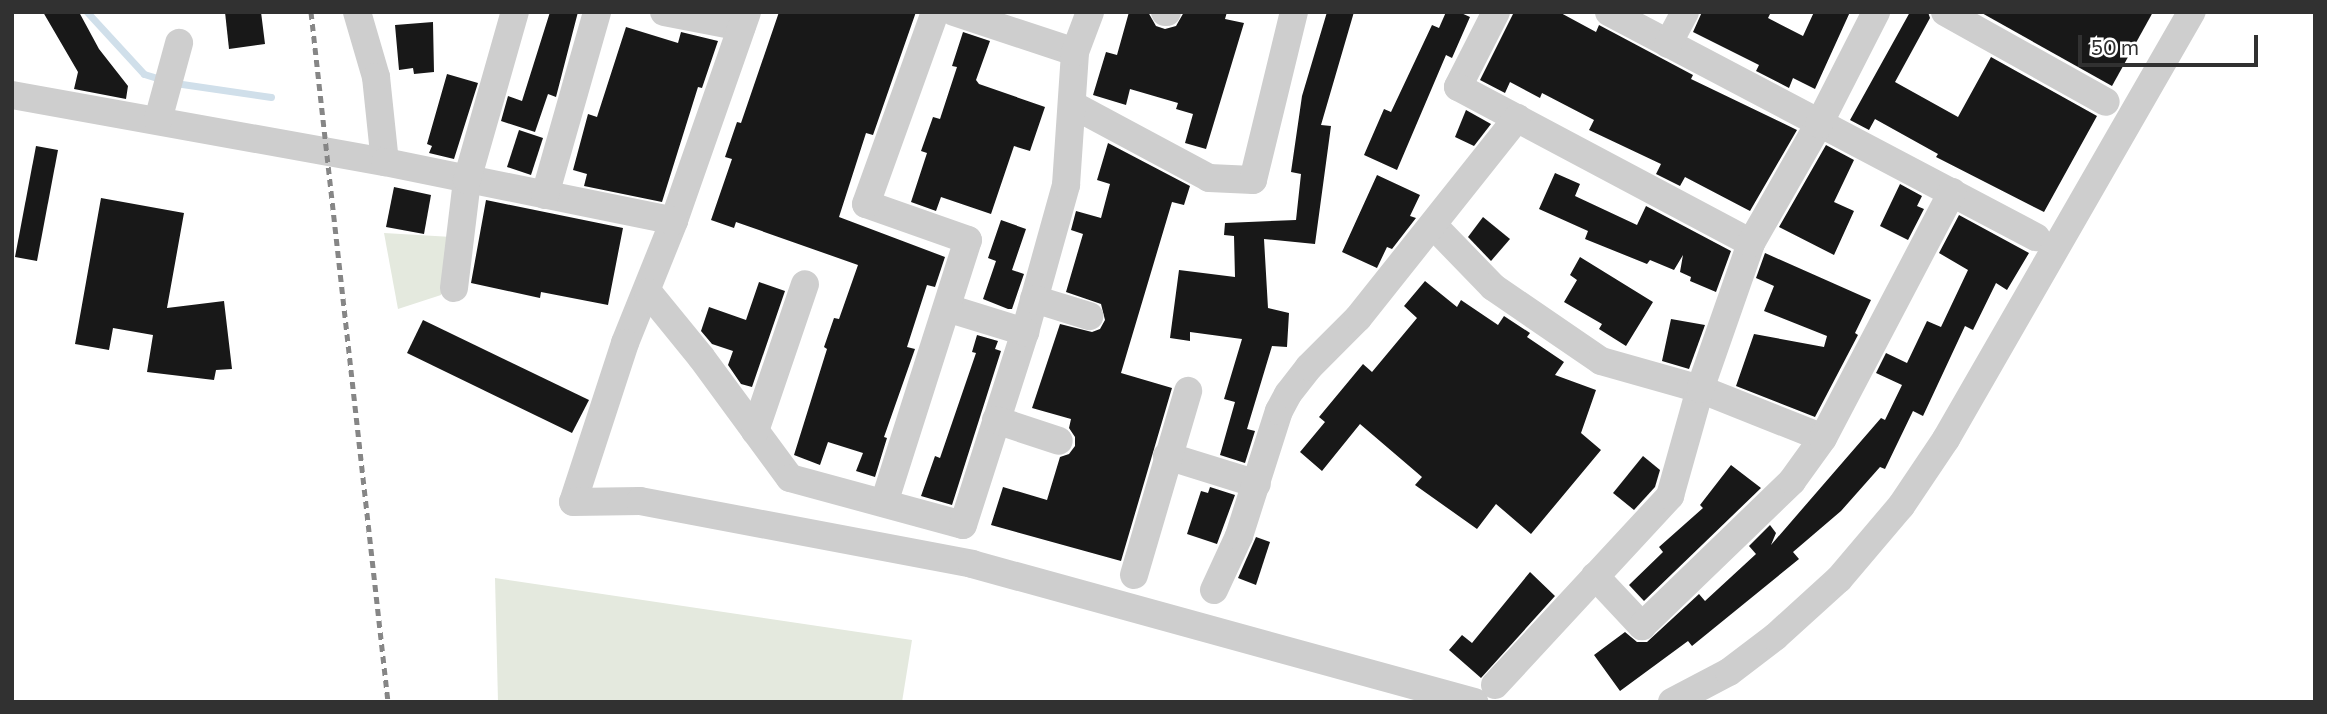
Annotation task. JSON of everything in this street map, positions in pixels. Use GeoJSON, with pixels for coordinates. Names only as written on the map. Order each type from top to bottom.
{"type":"FeatureCollection","features":[{"type":"Feature","properties":{"kind":"street"},"geometry":{"type":"LineString","coordinates":[[357,12],[376,77],[385,162]]}},
{"type":"Feature","properties":{"kind":"street"},"geometry":{"type":"LineString","coordinates":[[454,288],[467,180],[514,12]]}},
{"type":"Feature","properties":{"kind":"street"},"geometry":{"type":"LineString","coordinates":[[545,195],[597,12]]}},
{"type":"Feature","properties":{"kind":"street"},"geometry":{"type":"LineString","coordinates":[[664,12],[745,19],[674,222],[648,292],[625,343],[573,502],[640,501],[972,564],[1484,693],[1670,496],[1700,389],[1751,243],[1819,124],[1876,12]]}},
{"type":"Feature","properties":{"kind":"street"},"geometry":{"type":"LineString","coordinates":[[884,503],[968,240],[866,204],[935,12]]}},
{"type":"Feature","properties":{"kind":"street"},"geometry":{"type":"LineString","coordinates":[[954,12],[1075,52]]}},
{"type":"Feature","properties":{"kind":"street"},"geometry":{"type":"LineString","coordinates":[[648,292],[790,478],[963,525],[1025,332],[1066,185],[1075,52],[1090,12]]}},
{"type":"Feature","properties":{"kind":"street"},"geometry":{"type":"LineString","coordinates":[[1073,105],[1209,178],[1253,180],[1294,12]]}},
{"type":"Feature","properties":{"kind":"street"},"geometry":{"type":"LineString","coordinates":[[1496,12],[1458,87],[1751,243]]}},
{"type":"Feature","properties":{"kind":"street"},"geometry":{"type":"LineString","coordinates":[[1609,12],[2036,237]]}},
{"type":"Feature","properties":{"kind":"street"},"geometry":{"type":"LineString","coordinates":[[1668,44],[1685,12]]}},
{"type":"Feature","properties":{"kind":"street"},"geometry":{"type":"LineString","coordinates":[[1945,12],[2106,102]]}},
{"type":"Feature","properties":{"kind":"street"},"geometry":{"type":"LineString","coordinates":[[1672,702],[1729,673],[1775,637],[1839,579],[1901,506],[1946,439],[2192,12]]}},
{"type":"Feature","properties":{"kind":"street"},"geometry":{"type":"LineString","coordinates":[[158,120],[179,43]]}},
{"type":"Feature","properties":{"kind":"street"},"geometry":{"type":"LineString","coordinates":[[12,95],[385,162],[674,222]]}},
{"type":"Feature","properties":{"kind":"street"},"geometry":{"type":"LineString","coordinates":[[1214,590],[1239,536],[1279,411],[1289,394],[1308,367],[1358,318],[1517,117]]}},
{"type":"Feature","properties":{"kind":"street"},"geometry":{"type":"LineString","coordinates":[[1595,576],[1642,626],[1760,515],[1792,481],[1823,438],[1952,192]]}},
{"type":"Feature","properties":{"kind":"street"},"geometry":{"type":"LineString","coordinates":[[1433,225],[1493,288],[1601,361],[1700,389],[1823,438]]}},
{"type":"Feature","properties":{"kind":"street"},"geometry":{"type":"LineString","coordinates":[[755,431],[805,284]]}},
{"type":"Feature","properties":{"kind":"street"},"geometry":{"type":"LineString","coordinates":[[1034,299],[1088,316]]}},
{"type":"Feature","properties":{"kind":"street"},"geometry":{"type":"LineString","coordinates":[[947,308],[1025,332]]}},
{"type":"Feature","properties":{"kind":"street"},"geometry":{"type":"LineString","coordinates":[[1134,575],[1188,391]]}},
{"type":"Feature","properties":{"kind":"street"},"geometry":{"type":"LineString","coordinates":[[996,420],[1059,441]]}},
{"type":"Feature","properties":{"kind":"street"},"geometry":{"type":"LineString","coordinates":[[1167,456],[1257,484]]}},
{"type":"Feature","properties":{"kind":"shaded area"},"geometry":{"type":"Polygon","coordinates":[[[384,233],[452,237],[441,295],[398,309],[384,233]]]}},
{"type":"Feature","properties":{"kind":"shaded area"},"geometry":{"type":"Polygon","coordinates":[[[495,578],[912,640],[902,702],[498,702],[495,578]]]}},
{"type":"Feature","properties":{"kind":"building"},"geometry":{"type":"Polygon","coordinates":[[[43,12],[79,12],[99,49],[128,86],[126,99],[74,89],[78,72],[43,12]]]}},
{"type":"Feature","properties":{"kind":"building"},"geometry":{"type":"Polygon","coordinates":[[[225,12],[261,12],[265,44],[229,49],[225,12]]]}},
{"type":"Feature","properties":{"kind":"building"},"geometry":{"type":"Polygon","coordinates":[[[550,12],[578,12],[556,97],[548,94],[535,132],[501,121],[508,96],[522,101],[550,12]]]}},
{"type":"Feature","properties":{"kind":"building"},"geometry":{"type":"Polygon","coordinates":[[[779,12],[916,12],[873,135],[866,133],[839,217],[945,257],[935,287],[927,285],[907,347],[915,349],[884,437],[887,438],[875,477],[856,471],[863,453],[828,442],[820,465],[794,455],[827,349],[824,347],[834,318],[839,319],[858,265],[736,222],[734,228],[711,220],[732,159],[725,157],[737,122],[741,123],[779,12]]]}},
{"type":"Feature","properties":{"kind":"building"},"geometry":{"type":"Polygon","coordinates":[[[1129,12],[1148,12],[1156,26],[1165,29],[1176,26],[1184,12],[1227,12],[1225,19],[1244,23],[1206,149],[1185,143],[1193,114],[1176,109],[1178,103],[1130,89],[1126,105],[1093,95],[1106,52],[1117,55],[1129,12]]]}},
{"type":"Feature","properties":{"kind":"building"},"geometry":{"type":"Polygon","coordinates":[[[1327,12],[1354,12],[1321,125],[1331,126],[1315,244],[1264,239],[1268,308],[1289,313],[1287,347],[1272,346],[1247,429],[1255,431],[1245,463],[1220,455],[1235,402],[1224,399],[1242,339],[1190,332],[1190,341],[1170,338],[1179,270],[1235,277],[1234,236],[1224,235],[1225,223],[1296,220],[1301,174],[1291,172],[1302,96],[1327,12]]]}},
{"type":"Feature","properties":{"kind":"building"},"geometry":{"type":"Polygon","coordinates":[[[1446,12],[1459,12],[1470,17],[1452,58],[1446,55],[1397,170],[1364,155],[1384,109],[1391,112],[1432,25],[1439,28],[1446,12]]]}},
{"type":"Feature","properties":{"kind":"building"},"geometry":{"type":"Polygon","coordinates":[[[1514,12],[1559,12],[1596,32],[1599,25],[1693,75],[1691,79],[1797,130],[1750,211],[1685,177],[1680,186],[1656,174],[1661,164],[1589,130],[1594,120],[1542,93],[1540,98],[1510,82],[1505,93],[1480,80],[1514,12]]]}},
{"type":"Feature","properties":{"kind":"building"},"geometry":{"type":"Polygon","coordinates":[[[1702,12],[1771,12],[1768,18],[1803,36],[1814,12],[1850,12],[1815,89],[1793,78],[1789,88],[1756,71],[1759,65],[1693,32],[1702,12]]]}},
{"type":"Feature","properties":{"kind":"building"},"geometry":{"type":"Polygon","coordinates":[[[1910,12],[1928,12],[1930,18],[1895,82],[1958,117],[1991,57],[2097,116],[2044,212],[1936,157],[1938,154],[1875,119],[1869,130],[1850,120],[1910,12]]]}},
{"type":"Feature","properties":{"kind":"building"},"geometry":{"type":"Polygon","coordinates":[[[1980,12],[2153,12],[2112,86],[1980,12]]]}},
{"type":"Feature","properties":{"kind":"building"},"geometry":{"type":"Polygon","coordinates":[[[433,22],[434,72],[414,74],[413,68],[399,70],[395,25],[433,22]]]}},
{"type":"Feature","properties":{"kind":"building"},"geometry":{"type":"Polygon","coordinates":[[[626,27],[678,43],[681,32],[718,41],[702,88],[698,87],[662,202],[584,186],[587,174],[573,170],[588,114],[597,117],[626,27]]]}},
{"type":"Feature","properties":{"kind":"building"},"geometry":{"type":"Polygon","coordinates":[[[963,32],[990,41],[976,80],[979,84],[1045,107],[1030,151],[1014,146],[991,214],[941,197],[936,211],[911,202],[927,153],[921,151],[933,117],[940,119],[957,67],[952,66],[963,32]]]}},
{"type":"Feature","properties":{"kind":"building"},"geometry":{"type":"Polygon","coordinates":[[[447,74],[478,83],[454,159],[429,153],[432,146],[427,144],[447,74]]]}},
{"type":"Feature","properties":{"kind":"building"},"geometry":{"type":"Polygon","coordinates":[[[1466,110],[1491,124],[1474,146],[1455,137],[1466,110]]]}},
{"type":"Feature","properties":{"kind":"building"},"geometry":{"type":"Polygon","coordinates":[[[519,130],[543,138],[531,175],[507,167],[519,130]]]}},
{"type":"Feature","properties":{"kind":"building"},"geometry":{"type":"Polygon","coordinates":[[[1108,143],[1190,186],[1184,205],[1172,202],[1121,373],[1172,388],[1121,561],[991,525],[1003,487],[1047,500],[1060,457],[1069,454],[1075,446],[1075,437],[1069,428],[1071,419],[1032,408],[1060,324],[1092,332],[1100,329],[1105,320],[1101,304],[1066,292],[1083,234],[1071,230],[1076,211],[1101,218],[1110,184],[1097,180],[1108,143]]]}},
{"type":"Feature","properties":{"kind":"building"},"geometry":{"type":"Polygon","coordinates":[[[1826,145],[1854,160],[1834,202],[1854,211],[1834,255],[1779,227],[1826,145]]]}},
{"type":"Feature","properties":{"kind":"building"},"geometry":{"type":"Polygon","coordinates":[[[36,146],[58,150],[37,261],[15,257],[36,146]]]}},
{"type":"Feature","properties":{"kind":"building"},"geometry":{"type":"Polygon","coordinates":[[[1555,173],[1580,184],[1575,196],[1637,225],[1646,206],[1731,251],[1716,292],[1690,281],[1691,277],[1680,272],[1683,255],[1674,270],[1650,260],[1647,264],[1585,239],[1588,231],[1539,209],[1555,173]]]}},
{"type":"Feature","properties":{"kind":"building"},"geometry":{"type":"Polygon","coordinates":[[[1377,175],[1420,195],[1410,216],[1416,218],[1392,249],[1387,247],[1377,268],[1342,252],[1377,175]]]}},
{"type":"Feature","properties":{"kind":"building"},"geometry":{"type":"Polygon","coordinates":[[[1900,184],[1922,196],[1917,206],[1924,209],[1908,240],[1880,226],[1900,184]]]}},
{"type":"Feature","properties":{"kind":"building"},"geometry":{"type":"Polygon","coordinates":[[[394,187],[431,195],[424,234],[386,227],[394,187]]]}},
{"type":"Feature","properties":{"kind":"building"},"geometry":{"type":"Polygon","coordinates":[[[101,198],[184,213],[167,308],[224,301],[232,369],[216,370],[214,380],[147,372],[153,335],[113,328],[109,350],[75,344],[101,198]]]}},
{"type":"Feature","properties":{"kind":"building"},"geometry":{"type":"Polygon","coordinates":[[[486,200],[623,228],[608,305],[541,292],[540,298],[471,283],[486,200]]]}},
{"type":"Feature","properties":{"kind":"building"},"geometry":{"type":"Polygon","coordinates":[[[1959,215],[2029,253],[2007,290],[1996,283],[1973,330],[1965,326],[1923,416],[1913,411],[1885,469],[1880,467],[1841,511],[1793,552],[1799,559],[1692,646],[1688,641],[1620,691],[1594,655],[1625,632],[1637,642],[1647,642],[1699,594],[1705,601],[1756,554],[1749,546],[1770,525],[1776,533],[1771,545],[1881,418],[1885,420],[1902,385],[1876,373],[1886,353],[1907,363],[1927,321],[1941,327],[1968,270],[1939,253],[1959,215]]]}},
{"type":"Feature","properties":{"kind":"building"},"geometry":{"type":"Polygon","coordinates":[[[1483,217],[1510,239],[1491,261],[1468,237],[1483,217]]]}},
{"type":"Feature","properties":{"kind":"building"},"geometry":{"type":"Polygon","coordinates":[[[1001,220],[1026,229],[1012,270],[1024,274],[1012,309],[983,299],[996,261],[988,258],[1001,220]]]}},
{"type":"Feature","properties":{"kind":"building"},"geometry":{"type":"Polygon","coordinates":[[[1765,253],[1871,300],[1855,333],[1858,335],[1815,417],[1736,386],[1754,334],[1824,347],[1827,336],[1764,311],[1774,286],[1756,278],[1765,253]]]}},
{"type":"Feature","properties":{"kind":"building"},"geometry":{"type":"Polygon","coordinates":[[[1580,257],[1653,302],[1626,346],[1599,329],[1602,324],[1564,302],[1577,280],[1570,275],[1580,257]]]}},
{"type":"Feature","properties":{"kind":"building"},"geometry":{"type":"Polygon","coordinates":[[[1425,281],[1457,307],[1461,300],[1498,325],[1504,316],[1530,333],[1527,337],[1564,362],[1555,375],[1596,390],[1581,433],[1601,450],[1531,534],[1496,504],[1477,529],[1415,485],[1422,477],[1360,424],[1322,471],[1300,452],[1325,422],[1319,417],[1363,364],[1372,372],[1417,318],[1404,306],[1425,281]]]}},
{"type":"Feature","properties":{"kind":"building"},"geometry":{"type":"Polygon","coordinates":[[[759,282],[785,291],[752,387],[741,384],[728,365],[733,351],[712,344],[701,331],[709,307],[746,320],[759,282]]]}},
{"type":"Feature","properties":{"kind":"building"},"geometry":{"type":"Polygon","coordinates":[[[1671,319],[1705,325],[1689,369],[1662,361],[1671,319]]]}},
{"type":"Feature","properties":{"kind":"building"},"geometry":{"type":"Polygon","coordinates":[[[423,320],[589,400],[572,433],[407,353],[423,320]]]}},
{"type":"Feature","properties":{"kind":"building"},"geometry":{"type":"Polygon","coordinates":[[[977,335],[998,341],[995,349],[1001,351],[952,505],[921,496],[935,456],[940,458],[976,353],[972,352],[977,335]]]}},
{"type":"Feature","properties":{"kind":"building"},"geometry":{"type":"Polygon","coordinates":[[[1643,456],[1660,470],[1655,487],[1634,510],[1613,493],[1643,456]]]}},
{"type":"Feature","properties":{"kind":"building"},"geometry":{"type":"Polygon","coordinates":[[[1731,465],[1761,488],[1644,601],[1629,585],[1663,552],[1659,547],[1703,508],[1700,505],[1731,465]]]}},
{"type":"Feature","properties":{"kind":"building"},"geometry":{"type":"Polygon","coordinates":[[[1210,487],[1235,495],[1217,544],[1187,534],[1201,491],[1208,493],[1210,487]]]}},
{"type":"Feature","properties":{"kind":"building"},"geometry":{"type":"Polygon","coordinates":[[[1256,537],[1270,542],[1256,585],[1238,578],[1256,537]]]}},
{"type":"Feature","properties":{"kind":"building"},"geometry":{"type":"Polygon","coordinates":[[[1530,572],[1555,596],[1481,678],[1449,650],[1462,635],[1472,643],[1530,572]]]}},
{"type":"Feature","properties":{"kind":"waterway"},"geometry":{"type":"LineString","coordinates":[[87,12],[144,74],[164,80]]}},
{"type":"Feature","properties":{"kind":"waterway"},"geometry":{"type":"LineString","coordinates":[[175,83],[271,97]]}},
{"type":"Feature","properties":{"kind":"railway"},"geometry":{"type":"LineString","coordinates":[[311,12],[388,702]]}}]}
